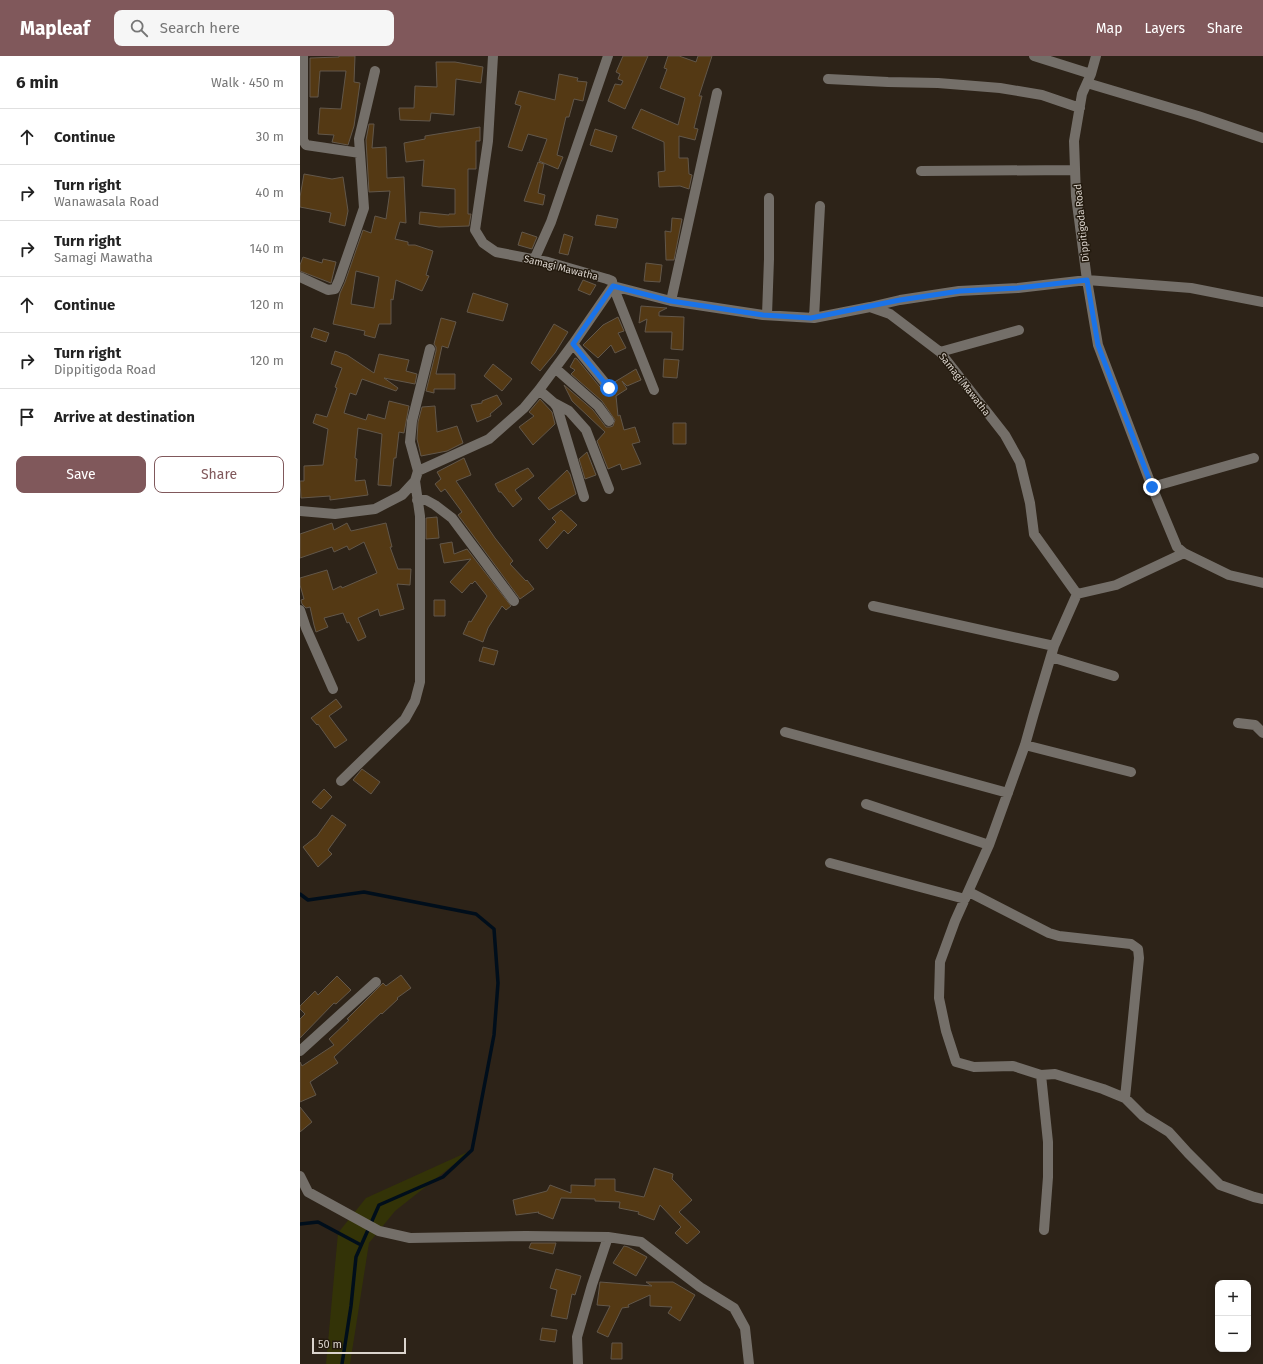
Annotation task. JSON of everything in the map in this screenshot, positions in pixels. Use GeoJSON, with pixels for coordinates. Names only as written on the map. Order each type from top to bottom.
{"type":"FeatureCollection","features":[{"type":"Feature","properties":{"kind":"street"},"geometry":{"type":"LineString","coordinates":[[303,56],[303,140],[306,145],[360,153]]}},
{"type":"Feature","properties":{"kind":"street","name":"Samagi Mawatha"},"geometry":{"type":"LineString","coordinates":[[493,56],[488,141],[474,230],[483,243],[496,252],[534,260],[607,279],[612,281],[613,286],[671,301],[767,316],[814,318],[870,307],[890,314],[940,352],[1005,435],[1020,462],[1030,503],[1034,534],[1077,594]]}},
{"type":"Feature","properties":{"kind":"street"},"geometry":{"type":"LineString","coordinates":[[534,260],[551,222],[608,56]]}},
{"type":"Feature","properties":{"kind":"street"},"geometry":{"type":"LineString","coordinates":[[1034,56],[1089,79],[1263,138]]}},
{"type":"Feature","properties":{"kind":"street","name":"Dippitigoda Road"},"geometry":{"type":"LineString","coordinates":[[1096,56],[1089,79],[1082,94],[1074,142],[1076,196],[1087,280],[1098,345],[1152,487],[1177,547],[1184,553],[1229,575],[1263,583]]}},
{"type":"Feature","properties":{"kind":"street"},"geometry":{"type":"LineString","coordinates":[[300,277],[328,290],[336,289],[364,208],[359,139],[375,72]]}},
{"type":"Feature","properties":{"kind":"street"},"geometry":{"type":"LineString","coordinates":[[828,79],[938,83],[1000,88],[1042,95],[1080,108]]}},
{"type":"Feature","properties":{"kind":"street"},"geometry":{"type":"LineString","coordinates":[[671,301],[717,93]]}},
{"type":"Feature","properties":{"kind":"street"},"geometry":{"type":"LineString","coordinates":[[921,171],[1075,170]]}},
{"type":"Feature","properties":{"kind":"street"},"geometry":{"type":"LineString","coordinates":[[767,316],[770,258],[769,198]]}},
{"type":"Feature","properties":{"kind":"street"},"geometry":{"type":"LineString","coordinates":[[814,318],[820,206]]}},
{"type":"Feature","properties":{"kind":"street"},"geometry":{"type":"LineString","coordinates":[[870,307],[900,300],[960,291],[1018,288],[1087,280],[1191,288],[1263,302]]}},
{"type":"Feature","properties":{"kind":"street"},"geometry":{"type":"LineString","coordinates":[[418,471],[489,438],[524,408],[573,344],[613,286]]}},
{"type":"Feature","properties":{"kind":"street"},"geometry":{"type":"LineString","coordinates":[[613,286],[654,390]]}},
{"type":"Feature","properties":{"kind":"street"},"geometry":{"type":"LineString","coordinates":[[940,352],[1019,330]]}},
{"type":"Feature","properties":{"kind":"street"},"geometry":{"type":"LineString","coordinates":[[573,344],[609,388]]}},
{"type":"Feature","properties":{"kind":"street"},"geometry":{"type":"LineString","coordinates":[[341,781],[405,719],[415,701],[420,682],[420,516],[415,481],[418,471],[410,442],[410,435],[412,421],[430,350]]}},
{"type":"Feature","properties":{"kind":"street"},"geometry":{"type":"LineString","coordinates":[[555,368],[598,406],[609,421]]}},
{"type":"Feature","properties":{"kind":"street"},"geometry":{"type":"LineString","coordinates":[[539,390],[554,403],[569,411],[586,430],[596,459],[610,489]]}},
{"type":"Feature","properties":{"kind":"street"},"geometry":{"type":"LineString","coordinates":[[554,403],[557,408],[584,497]]}},
{"type":"Feature","properties":{"kind":"street"},"geometry":{"type":"LineString","coordinates":[[1152,487],[1254,458]]}},
{"type":"Feature","properties":{"kind":"street"},"geometry":{"type":"LineString","coordinates":[[300,511],[336,514],[375,509],[402,495],[415,481]]}},
{"type":"Feature","properties":{"kind":"street"},"geometry":{"type":"LineString","coordinates":[[417,500],[426,500],[452,518],[514,601]]}},
{"type":"Feature","properties":{"kind":"street"},"geometry":{"type":"LineString","coordinates":[[1184,553],[1116,585],[1077,594],[1050,657],[1025,745],[989,845],[967,896],[954,921],[940,962],[939,998],[946,1031],[956,1062],[974,1067],[1013,1066],[1041,1075],[1055,1074],[1103,1089],[1125,1098],[1143,1116],[1169,1132],[1220,1185],[1263,1199]]}},
{"type":"Feature","properties":{"kind":"street"},"geometry":{"type":"LineString","coordinates":[[872,606],[1054,646]]}},
{"type":"Feature","properties":{"kind":"street"},"geometry":{"type":"LineString","coordinates":[[300,610],[306,628],[333,689]]}},
{"type":"Feature","properties":{"kind":"street"},"geometry":{"type":"LineString","coordinates":[[1050,657],[1114,676]]}},
{"type":"Feature","properties":{"kind":"street"},"geometry":{"type":"LineString","coordinates":[[1238,723],[1255,725],[1263,733]]}},
{"type":"Feature","properties":{"kind":"street"},"geometry":{"type":"LineString","coordinates":[[785,732],[1008,793]]}},
{"type":"Feature","properties":{"kind":"street"},"geometry":{"type":"LineString","coordinates":[[1025,745],[1131,772]]}},
{"type":"Feature","properties":{"kind":"street"},"geometry":{"type":"LineString","coordinates":[[866,804],[989,845]]}},
{"type":"Feature","properties":{"kind":"street"},"geometry":{"type":"LineString","coordinates":[[830,863],[967,896],[1049,933],[1059,936],[1131,944],[1138,948],[1139,958],[1125,1098]]}},
{"type":"Feature","properties":{"kind":"street"},"geometry":{"type":"LineString","coordinates":[[300,1051],[376,982]]}},
{"type":"Feature","properties":{"kind":"street"},"geometry":{"type":"LineString","coordinates":[[1041,1075],[1048,1142],[1048,1177],[1044,1230]]}},
{"type":"Feature","properties":{"kind":"street"},"geometry":{"type":"LineString","coordinates":[[300,1176],[308,1192],[379,1231],[410,1238],[526,1236],[608,1237],[641,1242],[700,1287],[734,1308],[745,1328],[749,1364]]}},
{"type":"Feature","properties":{"kind":"street"},"geometry":{"type":"LineString","coordinates":[[578,1364],[577,1337],[608,1237]]}},
{"type":"Feature","properties":{"kind":"shaded area"},"geometry":{"type":"Polygon","coordinates":[[[472,1150],[395,1211],[369,1243],[350,1364],[326,1364],[338,1233],[366,1198],[472,1150]]]}},
{"type":"Feature","properties":{"kind":"building"},"geometry":{"type":"Polygon","coordinates":[[[355,56],[354,82],[360,83],[354,126],[348,145],[332,142],[334,135],[318,134],[320,108],[341,109],[346,71],[320,71],[318,97],[310,97],[310,58],[355,56]]]}},
{"type":"Feature","properties":{"kind":"building"},"geometry":{"type":"Polygon","coordinates":[[[623,56],[648,56],[625,109],[608,101],[615,84],[621,85],[623,81],[618,79],[620,74],[616,72],[623,56]]]}},
{"type":"Feature","properties":{"kind":"building"},"geometry":{"type":"Polygon","coordinates":[[[668,56],[679,56],[696,62],[698,56],[712,56],[699,96],[702,96],[694,128],[698,129],[695,140],[679,136],[679,158],[688,158],[689,174],[692,175],[689,189],[680,186],[659,187],[658,172],[665,171],[664,142],[632,128],[641,109],[678,125],[685,98],[660,88],[667,69],[664,68],[668,56]]]}},
{"type":"Feature","properties":{"kind":"building"},"geometry":{"type":"Polygon","coordinates":[[[436,62],[455,62],[483,67],[481,83],[456,79],[454,115],[431,113],[430,121],[400,120],[399,108],[414,108],[415,86],[437,87],[436,62]]]}},
{"type":"Feature","properties":{"kind":"building"},"geometry":{"type":"Polygon","coordinates":[[[559,74],[578,78],[577,81],[587,82],[583,101],[574,99],[569,117],[566,117],[557,155],[563,157],[558,169],[539,161],[547,139],[528,134],[522,151],[508,147],[521,106],[515,104],[519,91],[555,100],[559,74]]]}},
{"type":"Feature","properties":{"kind":"building"},"geometry":{"type":"Polygon","coordinates":[[[369,124],[374,124],[372,148],[386,147],[387,178],[404,177],[406,223],[400,222],[395,239],[408,242],[408,245],[415,245],[433,251],[426,275],[429,276],[422,291],[396,280],[393,300],[391,299],[391,324],[379,324],[375,338],[364,335],[365,331],[333,324],[340,293],[363,230],[371,233],[375,216],[386,219],[390,191],[369,192],[366,140],[369,124]],[[356,271],[351,304],[374,308],[379,277],[356,271]]]}},
{"type":"Feature","properties":{"kind":"building"},"geometry":{"type":"Polygon","coordinates":[[[480,127],[480,141],[476,141],[476,169],[468,169],[468,214],[471,214],[469,226],[439,227],[419,224],[420,212],[449,215],[455,214],[455,189],[422,186],[424,160],[406,162],[404,143],[425,139],[425,136],[480,127]]]}},
{"type":"Feature","properties":{"kind":"building"},"geometry":{"type":"Polygon","coordinates":[[[595,129],[617,136],[612,152],[590,145],[595,129]]]}},
{"type":"Feature","properties":{"kind":"building"},"geometry":{"type":"Polygon","coordinates":[[[538,162],[544,164],[538,193],[545,195],[543,205],[524,201],[538,162]]]}},
{"type":"Feature","properties":{"kind":"building"},"geometry":{"type":"Polygon","coordinates":[[[304,174],[332,179],[343,177],[348,211],[345,226],[329,222],[331,213],[300,207],[300,197],[304,174]]]}},
{"type":"Feature","properties":{"kind":"building"},"geometry":{"type":"Polygon","coordinates":[[[597,215],[618,219],[616,228],[595,225],[597,215]]]}},
{"type":"Feature","properties":{"kind":"building"},"geometry":{"type":"Polygon","coordinates":[[[672,218],[682,219],[674,260],[666,260],[665,231],[671,232],[672,218]]]}},
{"type":"Feature","properties":{"kind":"building"},"geometry":{"type":"Polygon","coordinates":[[[522,232],[537,237],[532,249],[518,245],[522,232]]]}},
{"type":"Feature","properties":{"kind":"building"},"geometry":{"type":"Polygon","coordinates":[[[564,234],[573,237],[568,255],[559,253],[564,234]]]}},
{"type":"Feature","properties":{"kind":"building"},"geometry":{"type":"Polygon","coordinates":[[[303,257],[322,263],[323,259],[336,262],[331,283],[300,271],[300,265],[303,257]]]}},
{"type":"Feature","properties":{"kind":"building"},"geometry":{"type":"Polygon","coordinates":[[[646,263],[662,265],[660,282],[644,281],[646,263]]]}},
{"type":"Feature","properties":{"kind":"building"},"geometry":{"type":"Polygon","coordinates":[[[583,280],[596,285],[590,295],[578,290],[583,280]]]}},
{"type":"Feature","properties":{"kind":"building"},"geometry":{"type":"Polygon","coordinates":[[[473,293],[508,304],[503,321],[467,312],[473,293]]]}},
{"type":"Feature","properties":{"kind":"building"},"geometry":{"type":"Polygon","coordinates":[[[641,306],[667,308],[659,312],[659,316],[684,317],[683,350],[671,349],[672,332],[645,332],[647,319],[639,323],[641,306]]]}},
{"type":"Feature","properties":{"kind":"building"},"geometry":{"type":"Polygon","coordinates":[[[618,317],[624,331],[618,333],[626,348],[615,353],[611,345],[598,358],[583,345],[603,325],[618,317]]]}},
{"type":"Feature","properties":{"kind":"building"},"geometry":{"type":"Polygon","coordinates":[[[441,318],[456,322],[448,348],[442,346],[436,374],[455,374],[455,389],[434,389],[434,393],[426,391],[436,351],[434,344],[441,318]]]}},
{"type":"Feature","properties":{"kind":"building"},"geometry":{"type":"Polygon","coordinates":[[[554,324],[568,332],[555,353],[540,371],[531,363],[554,324]]]}},
{"type":"Feature","properties":{"kind":"building"},"geometry":{"type":"Polygon","coordinates":[[[314,328],[329,333],[326,342],[311,337],[314,328]]]}},
{"type":"Feature","properties":{"kind":"building"},"geometry":{"type":"Polygon","coordinates":[[[335,351],[347,355],[374,373],[379,354],[409,360],[406,371],[417,374],[415,384],[384,378],[398,388],[396,391],[362,379],[356,395],[350,393],[344,413],[366,420],[368,414],[385,419],[389,401],[409,406],[404,433],[399,432],[391,486],[378,485],[382,434],[358,428],[355,458],[357,459],[355,481],[365,480],[368,495],[330,500],[330,496],[301,498],[300,481],[304,481],[304,466],[323,465],[328,429],[313,423],[316,414],[327,417],[337,388],[335,387],[342,368],[331,364],[335,351]]]}},
{"type":"Feature","properties":{"kind":"building"},"geometry":{"type":"Polygon","coordinates":[[[575,358],[607,394],[615,391],[613,383],[636,369],[641,380],[627,386],[622,381],[627,389],[616,396],[618,416],[620,415],[624,430],[635,427],[640,442],[632,444],[641,464],[622,470],[620,464],[608,469],[597,441],[605,432],[572,401],[564,385],[593,410],[606,427],[613,426],[615,420],[602,401],[571,374],[575,370],[570,367],[575,358]]]}},
{"type":"Feature","properties":{"kind":"building"},"geometry":{"type":"Polygon","coordinates":[[[664,359],[679,360],[677,378],[663,377],[664,359]]]}},
{"type":"Feature","properties":{"kind":"building"},"geometry":{"type":"Polygon","coordinates":[[[493,364],[512,379],[502,391],[484,376],[493,364]]]}},
{"type":"Feature","properties":{"kind":"building"},"geometry":{"type":"Polygon","coordinates":[[[497,395],[502,404],[490,414],[491,416],[477,422],[471,405],[482,403],[482,401],[497,395]]]}},
{"type":"Feature","properties":{"kind":"building"},"geometry":{"type":"Polygon","coordinates":[[[540,399],[552,412],[555,424],[533,445],[519,427],[534,416],[529,412],[540,399]]]}},
{"type":"Feature","properties":{"kind":"building"},"geometry":{"type":"Polygon","coordinates":[[[435,406],[437,432],[457,426],[463,443],[447,451],[421,456],[417,439],[418,422],[422,407],[435,406]]]}},
{"type":"Feature","properties":{"kind":"building"},"geometry":{"type":"Polygon","coordinates":[[[673,423],[686,423],[686,444],[673,444],[673,423]]]}},
{"type":"Feature","properties":{"kind":"building"},"geometry":{"type":"Polygon","coordinates":[[[587,452],[596,475],[585,479],[579,459],[587,452]]]}},
{"type":"Feature","properties":{"kind":"building"},"geometry":{"type":"Polygon","coordinates":[[[464,458],[471,475],[456,481],[495,538],[513,561],[510,564],[534,589],[520,599],[458,515],[462,512],[445,489],[441,492],[435,484],[441,479],[437,472],[464,458]]]}},
{"type":"Feature","properties":{"kind":"building"},"geometry":{"type":"Polygon","coordinates":[[[528,468],[534,476],[515,490],[522,499],[513,507],[501,492],[499,492],[495,484],[528,468]]]}},
{"type":"Feature","properties":{"kind":"building"},"geometry":{"type":"Polygon","coordinates":[[[567,470],[570,474],[576,494],[549,510],[538,498],[567,470]]]}},
{"type":"Feature","properties":{"kind":"building"},"geometry":{"type":"Polygon","coordinates":[[[561,510],[577,525],[568,534],[564,530],[547,549],[539,540],[556,522],[552,518],[561,510]]]}},
{"type":"Feature","properties":{"kind":"building"},"geometry":{"type":"Polygon","coordinates":[[[437,517],[439,538],[426,539],[426,518],[437,517]]]}},
{"type":"Feature","properties":{"kind":"building"},"geometry":{"type":"Polygon","coordinates":[[[332,523],[334,530],[347,523],[351,531],[386,523],[392,547],[390,547],[398,569],[411,569],[410,585],[397,584],[404,609],[380,616],[378,609],[358,618],[366,637],[358,641],[343,613],[324,618],[328,627],[316,632],[310,607],[306,608],[302,604],[301,600],[304,599],[300,585],[300,578],[327,570],[333,590],[341,586],[342,588],[377,573],[364,542],[349,550],[347,546],[334,552],[332,547],[300,558],[300,534],[332,523]]]}},
{"type":"Feature","properties":{"kind":"building"},"geometry":{"type":"Polygon","coordinates":[[[452,542],[454,554],[467,549],[511,606],[506,610],[502,606],[488,628],[483,642],[463,634],[469,621],[471,622],[487,596],[475,581],[472,584],[471,583],[462,593],[450,582],[471,559],[444,563],[440,544],[452,542]]]}},
{"type":"Feature","properties":{"kind":"building"},"geometry":{"type":"Polygon","coordinates":[[[434,600],[445,600],[445,616],[434,616],[434,600]]]}},
{"type":"Feature","properties":{"kind":"building"},"geometry":{"type":"Polygon","coordinates":[[[483,647],[498,651],[494,665],[479,661],[483,647]]]}},
{"type":"Feature","properties":{"kind":"building"},"geometry":{"type":"Polygon","coordinates":[[[336,699],[342,707],[329,716],[347,740],[335,748],[318,724],[317,725],[311,718],[336,699]]]}},
{"type":"Feature","properties":{"kind":"building"},"geometry":{"type":"Polygon","coordinates":[[[362,769],[380,782],[371,794],[353,780],[362,769]]]}},
{"type":"Feature","properties":{"kind":"building"},"geometry":{"type":"Polygon","coordinates":[[[324,789],[332,797],[321,809],[312,802],[324,789]]]}},
{"type":"Feature","properties":{"kind":"building"},"geometry":{"type":"Polygon","coordinates":[[[332,815],[346,825],[328,850],[332,854],[318,867],[303,847],[317,836],[332,815]]]}},
{"type":"Feature","properties":{"kind":"building"},"geometry":{"type":"Polygon","coordinates":[[[401,975],[411,988],[397,998],[398,999],[382,1014],[381,1013],[334,1057],[338,1063],[310,1082],[316,1095],[300,1102],[300,1062],[302,1066],[334,1045],[329,1039],[349,1020],[347,1019],[383,983],[386,986],[401,975]]]}},
{"type":"Feature","properties":{"kind":"building"},"geometry":{"type":"Polygon","coordinates":[[[337,976],[351,990],[336,1004],[334,1003],[300,1038],[300,1019],[305,1014],[300,1009],[300,1006],[315,991],[318,995],[337,976]]]}},
{"type":"Feature","properties":{"kind":"building"},"geometry":{"type":"Polygon","coordinates":[[[300,1107],[312,1122],[300,1132],[300,1107]]]}},
{"type":"Feature","properties":{"kind":"building"},"geometry":{"type":"Polygon","coordinates":[[[654,1168],[673,1174],[672,1179],[692,1200],[679,1212],[700,1232],[687,1244],[675,1233],[681,1227],[660,1205],[654,1220],[638,1214],[639,1212],[619,1208],[620,1202],[595,1201],[595,1199],[561,1198],[553,1219],[538,1213],[539,1212],[516,1215],[513,1200],[547,1191],[550,1185],[571,1193],[571,1185],[595,1186],[595,1179],[615,1179],[615,1191],[644,1197],[654,1168]]]}},
{"type":"Feature","properties":{"kind":"building"},"geometry":{"type":"Polygon","coordinates":[[[531,1243],[556,1243],[553,1254],[529,1248],[531,1243]]]}},
{"type":"Feature","properties":{"kind":"building"},"geometry":{"type":"Polygon","coordinates":[[[624,1246],[647,1257],[636,1276],[613,1263],[624,1246]]]}},
{"type":"Feature","properties":{"kind":"building"},"geometry":{"type":"Polygon","coordinates":[[[556,1269],[581,1276],[575,1295],[572,1294],[567,1319],[551,1316],[557,1290],[550,1288],[556,1269]]]}},
{"type":"Feature","properties":{"kind":"building"},"geometry":{"type":"Polygon","coordinates":[[[600,1282],[652,1286],[646,1282],[673,1282],[695,1295],[680,1321],[668,1313],[672,1307],[650,1306],[650,1295],[628,1305],[629,1307],[622,1308],[608,1337],[597,1332],[610,1306],[597,1305],[600,1282]]]}},
{"type":"Feature","properties":{"kind":"building"},"geometry":{"type":"Polygon","coordinates":[[[542,1328],[557,1330],[555,1342],[540,1340],[542,1328]]]}},
{"type":"Feature","properties":{"kind":"building"},"geometry":{"type":"Polygon","coordinates":[[[612,1343],[622,1343],[622,1359],[611,1359],[612,1343]]]}},
{"type":"Feature","properties":{"kind":"waterway"},"geometry":{"type":"LineString","coordinates":[[300,894],[308,900],[364,892],[476,914],[494,929],[498,983],[494,1035],[472,1150],[443,1177],[379,1205],[356,1257],[351,1306],[342,1364]]}},
{"type":"Feature","properties":{"kind":"waterway"},"geometry":{"type":"LineString","coordinates":[[300,1224],[318,1222],[361,1245]]}},
{"type":"Feature","properties":{"kind":"route"},"geometry":{"type":"LineString","coordinates":[[609,388],[573,344],[613,286],[671,301],[763,315],[814,318],[900,300],[960,291],[1018,288],[1087,280],[1098,345],[1152,487]]}}]}
